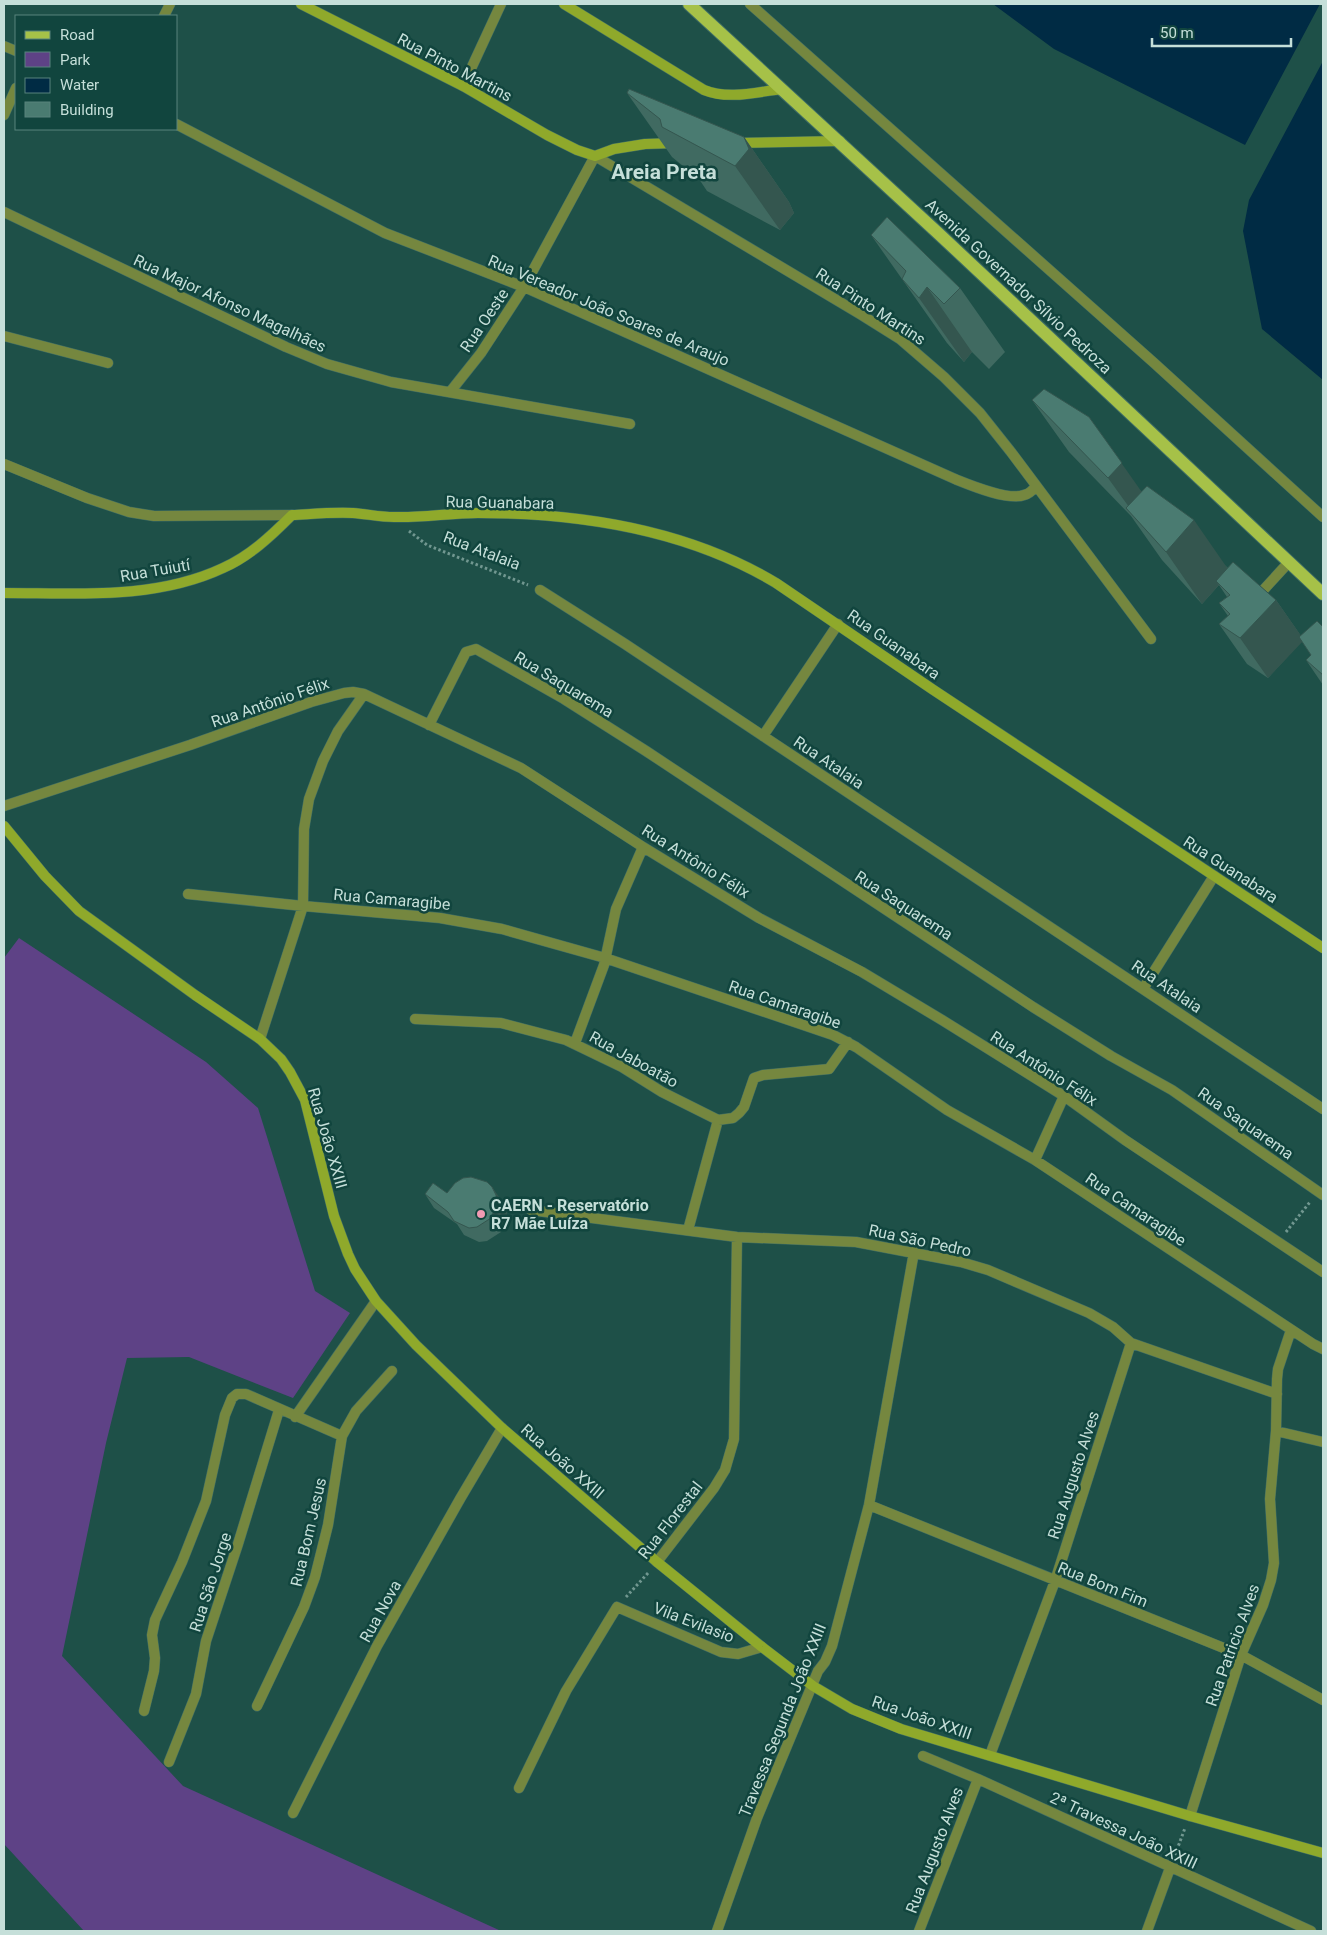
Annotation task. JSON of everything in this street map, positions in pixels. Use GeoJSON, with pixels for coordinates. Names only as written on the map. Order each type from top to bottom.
{"type":"FeatureCollection","features":[{"type":"Feature","properties":{"kind":"main road","name":"Rua Pinto Martins"},"geometry":{"type":"LineString","coordinates":[[301,4],[463,86],[547,135],[594,156]]}},
{"type":"Feature","properties":{"kind":"main road"},"geometry":{"type":"LineString","coordinates":[[564,4],[704,90],[714,94],[727,96],[782,90]]}},
{"type":"Feature","properties":{"kind":"main road","name":"Avenida Governador Sílvio Pedroza"},"geometry":{"type":"LineString","coordinates":[[690,4],[840,141],[1323,594]]}},
{"type":"Feature","properties":{"kind":"main road"},"geometry":{"type":"LineString","coordinates":[[720,143],[840,141]]}},
{"type":"Feature","properties":{"kind":"main road"},"geometry":{"type":"LineString","coordinates":[[594,156],[614,149],[645,144],[682,143]]}},
{"type":"Feature","properties":{"kind":"main road"},"geometry":{"type":"LineString","coordinates":[[292,516],[347,513],[394,518]]}},
{"type":"Feature","properties":{"kind":"main road","name":"Rua Guanabara"},"geometry":{"type":"LineString","coordinates":[[394,518],[477,513],[576,519],[630,528],[695,545],[746,566],[776,583],[838,624],[940,694],[1323,948]]}},
{"type":"Feature","properties":{"kind":"main road","name":"Rua Tuiutí"},"geometry":{"type":"LineString","coordinates":[[4,593],[132,591],[195,579],[223,568],[251,552],[292,516]]}},
{"type":"Feature","properties":{"kind":"main road","name":"Rua João XXIII"},"geometry":{"type":"LineString","coordinates":[[4,826],[45,876],[79,911],[187,990],[260,1039],[281,1059],[305,1100],[334,1216],[355,1269],[376,1301],[416,1344],[502,1428],[657,1562],[812,1686],[852,1709],[901,1729],[1323,1854]]}},
{"type":"Feature","properties":{"kind":"street"},"geometry":{"type":"LineString","coordinates":[[463,86],[501,4]]}},
{"type":"Feature","properties":{"kind":"street"},"geometry":{"type":"LineString","coordinates":[[750,4],[1154,362],[1323,517]]}},
{"type":"Feature","properties":{"kind":"street"},"geometry":{"type":"LineString","coordinates":[[4,115],[15,90]]}},
{"type":"Feature","properties":{"kind":"street","name":"Rua Vereador João Soares de Araujo"},"geometry":{"type":"LineString","coordinates":[[178,125],[385,233],[524,287],[977,488],[1023,496],[1036,486]]}},
{"type":"Feature","properties":{"kind":"street","name":"Rua Oeste"},"geometry":{"type":"LineString","coordinates":[[450,392],[481,353],[524,287],[594,156]]}},
{"type":"Feature","properties":{"kind":"street","name":"Rua Pinto Martins"},"geometry":{"type":"LineString","coordinates":[[594,156],[900,339],[944,377],[980,413],[1150,639]]}},
{"type":"Feature","properties":{"kind":"street","name":"Rua Major Afonso Magalhães"},"geometry":{"type":"LineString","coordinates":[[4,212],[294,351],[327,364],[378,379],[630,424]]}},
{"type":"Feature","properties":{"kind":"street"},"geometry":{"type":"LineString","coordinates":[[4,336],[108,363]]}},
{"type":"Feature","properties":{"kind":"street"},"geometry":{"type":"LineString","coordinates":[[4,464],[88,498],[129,512],[154,516],[292,516]]}},
{"type":"Feature","properties":{"kind":"street"},"geometry":{"type":"LineString","coordinates":[[1248,605],[1289,562]]}},
{"type":"Feature","properties":{"kind":"street","name":"Rua Atalaia"},"geometry":{"type":"LineString","coordinates":[[540,590],[625,644],[1323,1109]]}},
{"type":"Feature","properties":{"kind":"street"},"geometry":{"type":"LineString","coordinates":[[763,736],[838,624]]}},
{"type":"Feature","properties":{"kind":"street","name":"Rua Saquarema"},"geometry":{"type":"LineString","coordinates":[[429,725],[466,652],[476,649],[564,699],[646,751],[1040,1012],[1187,1100],[1321,1193]]}},
{"type":"Feature","properties":{"kind":"street","name":"Rua Antônio Félix"},"geometry":{"type":"LineString","coordinates":[[4,806],[190,745],[311,702],[344,693],[364,694],[521,768],[759,918],[862,972],[942,1020],[1064,1096],[1125,1140],[1323,1272]]}},
{"type":"Feature","properties":{"kind":"street"},"geometry":{"type":"LineString","coordinates":[[260,1039],[303,906],[304,829],[309,799],[323,761],[335,738],[364,694]]}},
{"type":"Feature","properties":{"kind":"street"},"geometry":{"type":"LineString","coordinates":[[574,1043],[605,958],[616,909],[644,847]]}},
{"type":"Feature","properties":{"kind":"street"},"geometry":{"type":"LineString","coordinates":[[1143,989],[1214,876]]}},
{"type":"Feature","properties":{"kind":"street","name":"Rua Camaragibe"},"geometry":{"type":"LineString","coordinates":[[188,894],[470,922],[605,958],[819,1030],[848,1042],[947,1110],[1035,1160],[1291,1330],[1323,1349]]}},
{"type":"Feature","properties":{"kind":"street","name":"Rua Jaboatão"},"geometry":{"type":"LineString","coordinates":[[415,1019],[501,1023],[574,1043],[622,1067],[662,1092],[718,1120]]}},
{"type":"Feature","properties":{"kind":"street"},"geometry":{"type":"LineString","coordinates":[[688,1230],[718,1120],[733,1118],[739,1113],[744,1107],[754,1078],[763,1075],[829,1068],[848,1042]]}},
{"type":"Feature","properties":{"kind":"street"},"geometry":{"type":"LineString","coordinates":[[1035,1160],[1064,1096]]}},
{"type":"Feature","properties":{"kind":"street","name":"Rua São Pedro"},"geometry":{"type":"LineString","coordinates":[[531,1210],[737,1237],[856,1242],[961,1262],[988,1270],[1089,1314],[1113,1327],[1131,1343],[1277,1394]]}},
{"type":"Feature","properties":{"kind":"street","name":"Rua Florestal"},"geometry":{"type":"LineString","coordinates":[[657,1562],[714,1488],[725,1470],[734,1439],[737,1237]]}},
{"type":"Feature","properties":{"kind":"street","name":"Travessa Segunda João XXIII"},"geometry":{"type":"LineString","coordinates":[[717,1931],[757,1818],[818,1671],[832,1646],[869,1505],[914,1252]]}},
{"type":"Feature","properties":{"kind":"street"},"geometry":{"type":"LineString","coordinates":[[296,1417],[376,1301]]}},
{"type":"Feature","properties":{"kind":"street","name":"Rua Patricio Alves"},"geometry":{"type":"LineString","coordinates":[[1190,1816],[1241,1655],[1263,1606],[1271,1580],[1274,1563],[1270,1499],[1276,1431],[1278,1369],[1291,1330]]}},
{"type":"Feature","properties":{"kind":"street","name":"Rua Augusto Alves"},"geometry":{"type":"LineString","coordinates":[[990,1755],[1055,1581],[1131,1343]]}},
{"type":"Feature","properties":{"kind":"street","name":"Rua Bom Jesus"},"geometry":{"type":"LineString","coordinates":[[257,1706],[304,1607],[315,1576],[328,1525],[342,1436],[356,1411],[392,1371]]}},
{"type":"Feature","properties":{"kind":"street"},"geometry":{"type":"LineString","coordinates":[[144,1711],[156,1658],[152,1635],[155,1620],[182,1562],[206,1501],[224,1415],[232,1398],[237,1394],[246,1394],[342,1436]]}},
{"type":"Feature","properties":{"kind":"street","name":"Rua São Jorge"},"geometry":{"type":"LineString","coordinates":[[169,1762],[196,1694],[206,1641],[280,1410]]}},
{"type":"Feature","properties":{"kind":"street","name":"Rua Nova"},"geometry":{"type":"LineString","coordinates":[[293,1813],[376,1646],[502,1428]]}},
{"type":"Feature","properties":{"kind":"street"},"geometry":{"type":"LineString","coordinates":[[1276,1431],[1323,1442]]}},
{"type":"Feature","properties":{"kind":"street","name":"Rua Bom Fim"},"geometry":{"type":"LineString","coordinates":[[869,1505],[1241,1655],[1323,1700]]}},
{"type":"Feature","properties":{"kind":"street"},"geometry":{"type":"LineString","coordinates":[[519,1788],[566,1691],[617,1607]]}},
{"type":"Feature","properties":{"kind":"street","name":"Vila Evilasio"},"geometry":{"type":"LineString","coordinates":[[617,1607],[721,1652],[738,1654],[762,1647]]}},
{"type":"Feature","properties":{"kind":"street","name":"2ª Travessa João XXIII"},"geometry":{"type":"LineString","coordinates":[[923,1756],[978,1779],[1311,1931]]}},
{"type":"Feature","properties":{"kind":"street","name":"Rua Augusto Alves"},"geometry":{"type":"LineString","coordinates":[[918,1931],[978,1779]]}},
{"type":"Feature","properties":{"kind":"street"},"geometry":{"type":"LineString","coordinates":[[1147,1931],[1170,1868]]}},
{"type":"Feature","properties":{"kind":"path","name":"Rua Atalaia"},"geometry":{"type":"LineString","coordinates":[[394,518],[427,545],[524,582],[540,590]]}},
{"type":"Feature","properties":{"kind":"path"},"geometry":{"type":"LineString","coordinates":[[1278,1243],[1321,1193]]}},
{"type":"Feature","properties":{"kind":"path","name":"Rua Florestal"},"geometry":{"type":"LineString","coordinates":[[617,1607],[657,1562]]}},
{"type":"Feature","properties":{"kind":"path"},"geometry":{"type":"LineString","coordinates":[[1170,1868],[1190,1816]]}},
{"type":"Feature","properties":{"kind":"green space"},"geometry":{"type":"Polygon","coordinates":[[[19,938],[206,1062],[258,1108],[315,1291],[350,1313],[293,1398],[189,1357],[127,1358],[106,1443],[62,1656],[183,1786],[501,1931],[84,1931],[4,1844],[4,958],[19,938]]]}},
{"type":"Feature","properties":{"kind":"water"},"geometry":{"type":"Polygon","coordinates":[[[993,4],[1320,4],[1245,145],[1054,49],[993,4]]]}},
{"type":"Feature","properties":{"kind":"water"},"geometry":{"type":"Polygon","coordinates":[[[1323,61],[1323,380],[1262,329],[1243,231],[1249,200],[1323,61]]]}},
{"type":"Feature","properties":{"kind":"building"},"geometry":{"type":"Polygon","coordinates":[[[629,89],[744,137],[749,149],[735,166],[662,127],[660,119],[627,93],[629,89]]]}},
{"type":"Feature","properties":{"kind":"building"},"geometry":{"type":"Polygon","coordinates":[[[887,217],[960,288],[944,304],[927,287],[919,298],[902,279],[906,271],[871,235],[887,217]]]}},
{"type":"Feature","properties":{"kind":"building"},"geometry":{"type":"Polygon","coordinates":[[[1044,389],[1089,417],[1122,463],[1108,478],[1032,400],[1044,389]]]}},
{"type":"Feature","properties":{"kind":"building"},"geometry":{"type":"Polygon","coordinates":[[[1147,486],[1194,520],[1166,552],[1126,508],[1147,486]]]}},
{"type":"Feature","properties":{"kind":"building"},"geometry":{"type":"Polygon","coordinates":[[[1233,562],[1276,600],[1240,638],[1219,624],[1230,614],[1219,603],[1230,595],[1216,581],[1233,562]]]}},
{"type":"Feature","properties":{"kind":"building"},"geometry":{"type":"Polygon","coordinates":[[[1317,621],[1323,627],[1323,675],[1306,660],[1311,655],[1299,637],[1317,621]]]}},
{"type":"Feature","properties":{"kind":"building"},"geometry":{"type":"Polygon","coordinates":[[[471,1177],[487,1182],[492,1187],[497,1203],[491,1218],[477,1227],[469,1228],[454,1221],[448,1212],[425,1194],[433,1183],[447,1193],[455,1183],[463,1178],[471,1177]]]}},
{"type":"Feature","properties":{"kind":"place","name":"CAERN - Reservatório R7 Mãe Luíza"},"geometry":{"type":"Point","coordinates":[481,1214]}},
{"type":"Feature","properties":{"kind":"district","name":"Areia Preta"},"geometry":{"type":"Point","coordinates":[664,172]}}]}
